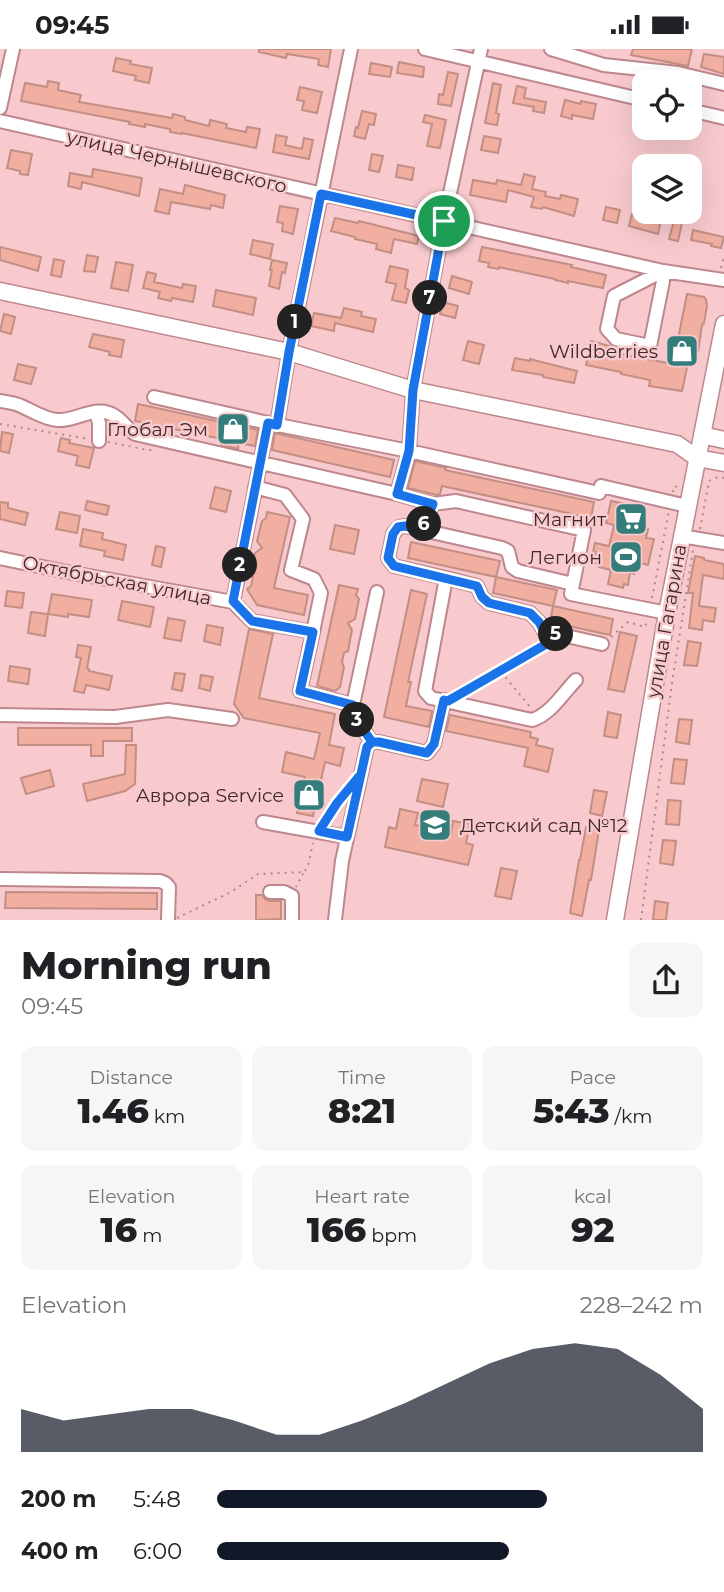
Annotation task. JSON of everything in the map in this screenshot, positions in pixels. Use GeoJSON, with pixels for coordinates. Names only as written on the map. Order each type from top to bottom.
{"type":"FeatureCollection","features":[{"type":"Feature","properties":{"kind":"main road"},"geometry":{"type":"LineString","coordinates":[[0,291],[289,352],[413,390],[677,444],[697,458],[724,463]]}},
{"type":"Feature","properties":{"kind":"main road","name":"улица Гагарина"},"geometry":{"type":"LineString","coordinates":[[615,920],[681,536],[679,504],[697,458],[724,324]]}},
{"type":"Feature","properties":{"kind":"main road"},"geometry":{"type":"LineString","coordinates":[[677,444],[702,435],[724,440]]}},
{"type":"Feature","properties":{"kind":"street"},"geometry":{"type":"LineString","coordinates":[[0,109],[13,49]]}},
{"type":"Feature","properties":{"kind":"street"},"geometry":{"type":"LineString","coordinates":[[313,632],[252,621],[233,601],[260,463],[273,424],[289,352],[351,49]]}},
{"type":"Feature","properties":{"kind":"street"},"geometry":{"type":"LineString","coordinates":[[425,49],[480,56],[632,97]]}},
{"type":"Feature","properties":{"kind":"street"},"geometry":{"type":"LineString","coordinates":[[551,49],[604,65],[678,73],[724,84]]}},
{"type":"Feature","properties":{"kind":"street"},"geometry":{"type":"LineString","coordinates":[[397,494],[409,451],[413,390],[444,221],[480,56]]}},
{"type":"Feature","properties":{"kind":"street"},"geometry":{"type":"LineString","coordinates":[[702,113],[724,118]]}},
{"type":"Feature","properties":{"kind":"street","name":"улица Чернышевского"},"geometry":{"type":"LineString","coordinates":[[0,121],[663,271],[722,279]]}},
{"type":"Feature","properties":{"kind":"street"},"geometry":{"type":"LineString","coordinates":[[663,271],[650,346],[616,339],[607,329],[614,296],[663,271]]}},
{"type":"Feature","properties":{"kind":"street"},"geometry":{"type":"LineString","coordinates":[[154,397],[599,493],[601,486],[679,504]]}},
{"type":"Feature","properties":{"kind":"street"},"geometry":{"type":"LineString","coordinates":[[0,401],[22,406],[58,421],[96,412],[108,412],[135,434],[433,504],[456,501],[584,530],[571,594],[667,613]]}},
{"type":"Feature","properties":{"kind":"street"},"geometry":{"type":"LineString","coordinates":[[96,412],[99,441]]}},
{"type":"Feature","properties":{"kind":"street"},"geometry":{"type":"LineString","coordinates":[[256,487],[285,495],[303,519],[291,570],[314,579],[321,593],[300,691],[353,705]]}},
{"type":"Feature","properties":{"kind":"street"},"geometry":{"type":"LineString","coordinates":[[422,530],[433,504]]}},
{"type":"Feature","properties":{"kind":"street"},"geometry":{"type":"LineString","coordinates":[[573,584],[518,571],[512,567],[508,551],[502,548],[405,526],[398,527],[393,534],[388,558],[394,566],[477,586],[482,597],[489,603],[530,613],[544,631],[602,644]]}},
{"type":"Feature","properties":{"kind":"street"},"geometry":{"type":"LineString","coordinates":[[681,536],[724,543]]}},
{"type":"Feature","properties":{"kind":"street","name":"Октябрьская улица"},"geometry":{"type":"LineString","coordinates":[[0,558],[233,601]]}},
{"type":"Feature","properties":{"kind":"street"},"geometry":{"type":"LineString","coordinates":[[446,579],[425,691],[432,698],[532,720],[550,709],[576,680]]}},
{"type":"Feature","properties":{"kind":"street"},"geometry":{"type":"LineString","coordinates":[[372,742],[354,716],[353,705],[377,592]]}},
{"type":"Feature","properties":{"kind":"street"},"geometry":{"type":"LineString","coordinates":[[335,920],[342,862],[367,747],[372,742],[379,742],[427,753],[434,744],[446,701]]}},
{"type":"Feature","properties":{"kind":"street"},"geometry":{"type":"LineString","coordinates":[[0,715],[115,717],[169,710],[232,719]]}},
{"type":"Feature","properties":{"kind":"street"},"geometry":{"type":"LineString","coordinates":[[263,822],[347,837]]}},
{"type":"Feature","properties":{"kind":"street"},"geometry":{"type":"LineString","coordinates":[[0,879],[160,881],[169,887],[168,920]]}},
{"type":"Feature","properties":{"kind":"street"},"geometry":{"type":"LineString","coordinates":[[270,892],[284,892],[292,896],[292,920]]}},
{"type":"Feature","properties":{"kind":"path"},"geometry":{"type":"LineString","coordinates":[[722,279],[724,256]]}},
{"type":"Feature","properties":{"kind":"path"},"geometry":{"type":"LineString","coordinates":[[0,424],[148,450],[156,450],[169,442]]}},
{"type":"Feature","properties":{"kind":"path"},"geometry":{"type":"LineString","coordinates":[[640,920],[671,683],[694,548],[709,481],[718,477],[724,478]]}},
{"type":"Feature","properties":{"kind":"path"},"geometry":{"type":"LineString","coordinates":[[602,644],[628,622],[646,627],[679,504],[674,486],[684,489]]}},
{"type":"Feature","properties":{"kind":"path"},"geometry":{"type":"LineString","coordinates":[[446,701],[562,635]]}},
{"type":"Feature","properties":{"kind":"path"},"geometry":{"type":"LineString","coordinates":[[501,671],[538,718]]}},
{"type":"Feature","properties":{"kind":"path"},"geometry":{"type":"LineString","coordinates":[[292,896],[308,866],[319,831],[345,793]]}},
{"type":"Feature","properties":{"kind":"path"},"geometry":{"type":"LineString","coordinates":[[173,920],[231,892],[258,874],[304,872]]}},
{"type":"Feature","properties":{"kind":"building"},"geometry":{"type":"Polygon","coordinates":[[[259,49],[331,49],[328,67],[318,65],[319,59],[287,54],[286,58],[259,52],[259,49]]]}},
{"type":"Feature","properties":{"kind":"building"},"geometry":{"type":"Polygon","coordinates":[[[633,49],[692,49],[688,66],[631,55],[633,49]]]}},
{"type":"Feature","properties":{"kind":"building"},"geometry":{"type":"Polygon","coordinates":[[[704,54],[724,57],[724,74],[701,67],[704,54]]]}},
{"type":"Feature","properties":{"kind":"building"},"geometry":{"type":"Polygon","coordinates":[[[116,58],[152,68],[149,83],[135,80],[136,76],[113,71],[116,58]]]}},
{"type":"Feature","properties":{"kind":"building"},"geometry":{"type":"Polygon","coordinates":[[[399,62],[424,67],[423,77],[397,73],[399,62]]]}},
{"type":"Feature","properties":{"kind":"building"},"geometry":{"type":"Polygon","coordinates":[[[371,63],[392,67],[390,77],[369,74],[371,63]]]}},
{"type":"Feature","properties":{"kind":"building"},"geometry":{"type":"Polygon","coordinates":[[[448,72],[458,74],[451,106],[438,104],[448,72]]]}},
{"type":"Feature","properties":{"kind":"building"},"geometry":{"type":"Polygon","coordinates":[[[48,81],[59,83],[58,90],[81,95],[79,102],[172,118],[173,114],[209,126],[210,120],[227,124],[226,128],[246,132],[247,127],[260,129],[256,148],[21,101],[25,83],[47,87],[48,81]]]}},
{"type":"Feature","properties":{"kind":"building"},"geometry":{"type":"Polygon","coordinates":[[[493,83],[501,85],[496,113],[499,114],[497,125],[485,123],[493,83]]]}},
{"type":"Feature","properties":{"kind":"building"},"geometry":{"type":"Polygon","coordinates":[[[517,86],[526,88],[524,98],[546,102],[544,113],[533,111],[534,107],[513,103],[517,86]]]}},
{"type":"Feature","properties":{"kind":"building"},"geometry":{"type":"Polygon","coordinates":[[[300,87],[322,92],[317,113],[302,110],[304,101],[297,100],[300,87]]]}},
{"type":"Feature","properties":{"kind":"building"},"geometry":{"type":"Polygon","coordinates":[[[565,100],[596,104],[593,119],[561,116],[565,100]]]}},
{"type":"Feature","properties":{"kind":"building"},"geometry":{"type":"Polygon","coordinates":[[[362,111],[376,114],[374,125],[369,124],[365,139],[354,136],[362,111]]]}},
{"type":"Feature","properties":{"kind":"building"},"geometry":{"type":"Polygon","coordinates":[[[425,115],[446,120],[440,148],[427,146],[432,124],[423,122],[425,115]]]}},
{"type":"Feature","properties":{"kind":"building"},"geometry":{"type":"Polygon","coordinates":[[[276,135],[287,137],[285,145],[302,149],[304,138],[313,140],[309,159],[273,152],[276,135]]]}},
{"type":"Feature","properties":{"kind":"building"},"geometry":{"type":"Polygon","coordinates":[[[484,136],[501,139],[498,153],[481,150],[484,136]]]}},
{"type":"Feature","properties":{"kind":"building"},"geometry":{"type":"Polygon","coordinates":[[[11,150],[32,154],[28,175],[7,168],[11,150]]]}},
{"type":"Feature","properties":{"kind":"building"},"geometry":{"type":"Polygon","coordinates":[[[372,154],[383,156],[379,172],[369,170],[372,154]]]}},
{"type":"Feature","properties":{"kind":"building"},"geometry":{"type":"Polygon","coordinates":[[[398,165],[414,168],[412,180],[396,177],[398,165]]]}},
{"type":"Feature","properties":{"kind":"building"},"geometry":{"type":"Polygon","coordinates":[[[93,169],[142,178],[139,196],[82,182],[81,189],[68,186],[70,173],[92,177],[93,169]]]}},
{"type":"Feature","properties":{"kind":"building"},"geometry":{"type":"Polygon","coordinates":[[[524,174],[535,177],[532,189],[546,192],[545,196],[560,199],[561,195],[578,199],[574,216],[543,207],[531,207],[534,197],[508,190],[506,202],[470,195],[473,180],[496,184],[497,180],[521,185],[524,174]]]}},
{"type":"Feature","properties":{"kind":"building"},"geometry":{"type":"Polygon","coordinates":[[[185,185],[225,195],[223,208],[211,205],[210,209],[171,202],[169,214],[155,211],[160,189],[183,194],[185,185]]]}},
{"type":"Feature","properties":{"kind":"building"},"geometry":{"type":"Polygon","coordinates":[[[280,206],[298,209],[293,234],[282,231],[283,223],[277,222],[280,206]]]}},
{"type":"Feature","properties":{"kind":"building"},"geometry":{"type":"Polygon","coordinates":[[[606,207],[620,210],[617,223],[603,220],[606,207]]]}},
{"type":"Feature","properties":{"kind":"building"},"geometry":{"type":"Polygon","coordinates":[[[632,214],[632,224],[660,224],[658,234],[629,226],[632,214]]]}},
{"type":"Feature","properties":{"kind":"building"},"geometry":{"type":"Polygon","coordinates":[[[335,218],[419,236],[417,244],[394,239],[391,253],[376,249],[377,244],[331,231],[335,218]]]}},
{"type":"Feature","properties":{"kind":"building"},"geometry":{"type":"Polygon","coordinates":[[[673,224],[682,224],[678,241],[669,239],[673,224]]]}},
{"type":"Feature","properties":{"kind":"building"},"geometry":{"type":"Polygon","coordinates":[[[693,230],[724,237],[721,248],[691,240],[693,230]]]}},
{"type":"Feature","properties":{"kind":"building"},"geometry":{"type":"Polygon","coordinates":[[[253,240],[273,244],[270,259],[250,254],[253,240]]]}},
{"type":"Feature","properties":{"kind":"building"},"geometry":{"type":"Polygon","coordinates":[[[0,247],[41,257],[38,271],[0,260],[0,247]]]}},
{"type":"Feature","properties":{"kind":"building"},"geometry":{"type":"Polygon","coordinates":[[[482,247],[572,265],[571,267],[606,275],[603,288],[488,267],[489,263],[479,261],[482,247]]]}},
{"type":"Feature","properties":{"kind":"building"},"geometry":{"type":"Polygon","coordinates":[[[87,255],[98,257],[95,272],[84,271],[87,255]]]}},
{"type":"Feature","properties":{"kind":"building"},"geometry":{"type":"Polygon","coordinates":[[[54,259],[64,261],[61,277],[51,275],[54,259]]]}},
{"type":"Feature","properties":{"kind":"building"},"geometry":{"type":"Polygon","coordinates":[[[272,260],[287,263],[285,273],[282,272],[279,289],[269,286],[272,260]]]}},
{"type":"Feature","properties":{"kind":"building"},"geometry":{"type":"Polygon","coordinates":[[[116,262],[133,265],[128,291],[111,288],[116,262]]]}},
{"type":"Feature","properties":{"kind":"building"},"geometry":{"type":"Polygon","coordinates":[[[390,266],[408,270],[405,288],[409,290],[406,303],[392,300],[396,284],[386,282],[390,266]]]}},
{"type":"Feature","properties":{"kind":"building"},"geometry":{"type":"Polygon","coordinates":[[[147,272],[156,274],[154,282],[182,288],[183,284],[196,286],[193,302],[158,298],[160,292],[143,288],[147,272]]]}},
{"type":"Feature","properties":{"kind":"building"},"geometry":{"type":"Polygon","coordinates":[[[452,276],[472,282],[469,294],[449,288],[452,276]]]}},
{"type":"Feature","properties":{"kind":"building"},"geometry":{"type":"Polygon","coordinates":[[[216,290],[256,298],[253,315],[213,306],[216,290]]]}},
{"type":"Feature","properties":{"kind":"building"},"geometry":{"type":"Polygon","coordinates":[[[687,294],[704,297],[707,306],[698,352],[688,363],[682,391],[649,386],[650,380],[586,365],[591,341],[617,348],[616,351],[621,354],[673,364],[687,294]]]}},
{"type":"Feature","properties":{"kind":"building"},"geometry":{"type":"Polygon","coordinates":[[[443,302],[458,306],[455,318],[440,314],[443,302]]]}},
{"type":"Feature","properties":{"kind":"building"},"geometry":{"type":"Polygon","coordinates":[[[344,308],[376,319],[373,332],[335,323],[334,331],[311,326],[314,313],[341,318],[344,308]]]}},
{"type":"Feature","properties":{"kind":"building"},"geometry":{"type":"Polygon","coordinates":[[[4,314],[15,317],[11,334],[0,331],[4,314]]]}},
{"type":"Feature","properties":{"kind":"building"},"geometry":{"type":"Polygon","coordinates":[[[93,334],[124,340],[121,357],[89,347],[93,334]]]}},
{"type":"Feature","properties":{"kind":"building"},"geometry":{"type":"Polygon","coordinates":[[[468,341],[484,345],[479,364],[463,360],[468,341]]]}},
{"type":"Feature","properties":{"kind":"building"},"geometry":{"type":"Polygon","coordinates":[[[515,358],[577,371],[574,383],[512,370],[515,358]]]}},
{"type":"Feature","properties":{"kind":"building"},"geometry":{"type":"Polygon","coordinates":[[[18,364],[36,368],[31,384],[14,380],[18,364]]]}},
{"type":"Feature","properties":{"kind":"building"},"geometry":{"type":"Polygon","coordinates":[[[138,404],[258,430],[255,446],[239,443],[238,449],[221,445],[222,439],[135,421],[138,404]]]}},
{"type":"Feature","properties":{"kind":"building"},"geometry":{"type":"Polygon","coordinates":[[[2,432],[13,434],[9,453],[0,451],[2,432]]]}},
{"type":"Feature","properties":{"kind":"building"},"geometry":{"type":"Polygon","coordinates":[[[275,433],[394,460],[390,477],[272,450],[275,433]]]}},
{"type":"Feature","properties":{"kind":"building"},"geometry":{"type":"Polygon","coordinates":[[[61,438],[70,440],[69,443],[94,448],[89,468],[76,465],[78,456],[58,451],[61,438]]]}},
{"type":"Feature","properties":{"kind":"building"},"geometry":{"type":"Polygon","coordinates":[[[415,461],[594,502],[591,518],[442,486],[440,494],[437,495],[408,488],[415,461]]]}},
{"type":"Feature","properties":{"kind":"building"},"geometry":{"type":"Polygon","coordinates":[[[215,487],[231,491],[226,512],[210,508],[215,487]]]}},
{"type":"Feature","properties":{"kind":"building"},"geometry":{"type":"Polygon","coordinates":[[[87,501],[109,506],[107,515],[85,510],[87,501]]]}},
{"type":"Feature","properties":{"kind":"building"},"geometry":{"type":"Polygon","coordinates":[[[611,501],[640,507],[639,512],[643,513],[641,524],[648,529],[646,538],[654,539],[648,565],[640,563],[639,570],[635,570],[634,574],[630,573],[628,585],[624,584],[623,588],[608,584],[611,570],[594,563],[595,543],[609,546],[614,525],[606,523],[611,501]]]}},
{"type":"Feature","properties":{"kind":"building"},"geometry":{"type":"Polygon","coordinates":[[[0,502],[8,503],[8,508],[28,513],[25,525],[0,519],[0,502]]]}},
{"type":"Feature","properties":{"kind":"building"},"geometry":{"type":"Polygon","coordinates":[[[60,512],[80,516],[77,533],[56,529],[60,512]]]}},
{"type":"Feature","properties":{"kind":"building"},"geometry":{"type":"Polygon","coordinates":[[[267,512],[290,517],[274,588],[308,595],[304,615],[257,605],[247,589],[251,586],[253,577],[250,573],[255,553],[262,548],[257,541],[267,512]]]}},
{"type":"Feature","properties":{"kind":"building"},"geometry":{"type":"Polygon","coordinates":[[[335,525],[359,530],[354,554],[330,549],[335,525]]]}},
{"type":"Feature","properties":{"kind":"building"},"geometry":{"type":"Polygon","coordinates":[[[83,529],[103,533],[102,539],[126,545],[123,560],[104,556],[105,551],[80,546],[83,529]]]}},
{"type":"Feature","properties":{"kind":"building"},"geometry":{"type":"Polygon","coordinates":[[[411,542],[500,561],[496,577],[408,558],[411,542]]]}},
{"type":"Feature","properties":{"kind":"building"},"geometry":{"type":"Polygon","coordinates":[[[156,546],[165,548],[161,567],[152,565],[156,546]]]}},
{"type":"Feature","properties":{"kind":"building"},"geometry":{"type":"Polygon","coordinates":[[[695,556],[724,564],[724,579],[703,575],[699,606],[716,608],[714,622],[703,620],[702,630],[689,628],[693,593],[688,593],[695,556]]]}},
{"type":"Feature","properties":{"kind":"building"},"geometry":{"type":"Polygon","coordinates":[[[496,577],[557,590],[553,606],[493,593],[496,577]]]}},
{"type":"Feature","properties":{"kind":"building"},"geometry":{"type":"Polygon","coordinates":[[[339,585],[358,589],[356,595],[359,599],[355,619],[348,623],[352,630],[348,651],[344,653],[342,662],[344,667],[340,687],[335,691],[317,686],[339,585]]]}},
{"type":"Feature","properties":{"kind":"building"},"geometry":{"type":"Polygon","coordinates":[[[411,590],[427,594],[408,682],[411,682],[406,706],[432,711],[429,727],[384,717],[411,590]]]}},
{"type":"Feature","properties":{"kind":"building"},"geometry":{"type":"Polygon","coordinates":[[[7,591],[24,593],[22,608],[5,606],[7,591]]]}},
{"type":"Feature","properties":{"kind":"building"},"geometry":{"type":"Polygon","coordinates":[[[52,594],[92,600],[89,617],[48,614],[52,594]]]}},
{"type":"Feature","properties":{"kind":"building"},"geometry":{"type":"Polygon","coordinates":[[[122,601],[154,607],[150,627],[118,620],[122,601]]]}},
{"type":"Feature","properties":{"kind":"building"},"geometry":{"type":"Polygon","coordinates":[[[553,606],[613,619],[610,635],[550,622],[553,606]]]}},
{"type":"Feature","properties":{"kind":"building"},"geometry":{"type":"Polygon","coordinates":[[[31,612],[48,614],[45,636],[28,633],[31,612]]]}},
{"type":"Feature","properties":{"kind":"building"},"geometry":{"type":"Polygon","coordinates":[[[168,618],[185,621],[181,641],[164,638],[168,618]]]}},
{"type":"Feature","properties":{"kind":"building"},"geometry":{"type":"Polygon","coordinates":[[[207,625],[223,628],[220,645],[204,641],[207,625]]]}},
{"type":"Feature","properties":{"kind":"building"},"geometry":{"type":"Polygon","coordinates":[[[249,629],[273,634],[259,698],[335,714],[329,745],[344,748],[340,766],[325,762],[313,816],[297,813],[305,777],[282,772],[286,752],[314,759],[320,733],[244,718],[234,704],[249,629]]]}},
{"type":"Feature","properties":{"kind":"building"},"geometry":{"type":"Polygon","coordinates":[[[620,632],[637,636],[624,692],[608,689],[620,632]]]}},
{"type":"Feature","properties":{"kind":"building"},"geometry":{"type":"Polygon","coordinates":[[[688,641],[701,643],[697,666],[684,665],[688,641]]]}},
{"type":"Feature","properties":{"kind":"building"},"geometry":{"type":"Polygon","coordinates":[[[78,645],[91,647],[87,668],[89,671],[112,676],[109,690],[86,685],[84,693],[74,691],[81,658],[76,657],[78,645]]]}},
{"type":"Feature","properties":{"kind":"building"},"geometry":{"type":"Polygon","coordinates":[[[10,666],[30,669],[28,684],[8,681],[10,666]]]}},
{"type":"Feature","properties":{"kind":"building"},"geometry":{"type":"Polygon","coordinates":[[[175,673],[185,674],[182,691],[172,689],[175,673]]]}},
{"type":"Feature","properties":{"kind":"building"},"geometry":{"type":"Polygon","coordinates":[[[201,675],[213,677],[210,691],[199,688],[201,675]]]}},
{"type":"Feature","properties":{"kind":"building"},"geometry":{"type":"Polygon","coordinates":[[[608,712],[621,715],[617,738],[604,736],[608,712]]]}},
{"type":"Feature","properties":{"kind":"building"},"geometry":{"type":"Polygon","coordinates":[[[450,715],[531,732],[530,737],[538,739],[536,745],[553,749],[548,772],[524,766],[528,748],[446,731],[450,715]]]}},
{"type":"Feature","properties":{"kind":"building"},"geometry":{"type":"Polygon","coordinates":[[[679,719],[692,720],[689,744],[676,742],[679,719]]]}},
{"type":"Feature","properties":{"kind":"building"},"geometry":{"type":"Polygon","coordinates":[[[18,728],[132,728],[132,741],[103,741],[103,756],[91,756],[91,745],[18,745],[18,728]]]}},
{"type":"Feature","properties":{"kind":"building"},"geometry":{"type":"Polygon","coordinates":[[[126,745],[136,745],[135,784],[125,791],[87,801],[83,784],[125,774],[126,745]]]}},
{"type":"Feature","properties":{"kind":"building"},"geometry":{"type":"Polygon","coordinates":[[[674,759],[687,760],[684,784],[671,783],[674,759]]]}},
{"type":"Feature","properties":{"kind":"building"},"geometry":{"type":"Polygon","coordinates":[[[50,770],[54,786],[26,794],[21,778],[50,770]]]}},
{"type":"Feature","properties":{"kind":"building"},"geometry":{"type":"Polygon","coordinates":[[[422,779],[448,784],[443,807],[417,801],[422,779]]]}},
{"type":"Feature","properties":{"kind":"building"},"geometry":{"type":"Polygon","coordinates":[[[594,790],[607,792],[602,816],[590,813],[594,790]]]}},
{"type":"Feature","properties":{"kind":"building"},"geometry":{"type":"Polygon","coordinates":[[[668,800],[681,801],[679,825],[666,824],[668,800]]]}},
{"type":"Feature","properties":{"kind":"building"},"geometry":{"type":"Polygon","coordinates":[[[400,809],[418,813],[415,825],[451,833],[453,821],[470,824],[466,843],[473,845],[468,865],[385,847],[389,827],[396,829],[400,809]]]}},
{"type":"Feature","properties":{"kind":"building"},"geometry":{"type":"Polygon","coordinates":[[[586,827],[599,830],[582,916],[570,913],[586,827]]]}},
{"type":"Feature","properties":{"kind":"building"},"geometry":{"type":"Polygon","coordinates":[[[663,840],[676,841],[673,865],[660,863],[663,840]]]}},
{"type":"Feature","properties":{"kind":"building"},"geometry":{"type":"Polygon","coordinates":[[[501,868],[517,871],[511,899],[495,896],[501,868]]]}},
{"type":"Feature","properties":{"kind":"building"},"geometry":{"type":"Polygon","coordinates":[[[6,892],[157,893],[157,909],[5,908],[6,892]]]}},
{"type":"Feature","properties":{"kind":"building"},"geometry":{"type":"Polygon","coordinates":[[[256,895],[262,895],[269,901],[281,901],[281,919],[256,920],[256,895]]]}},
{"type":"Feature","properties":{"kind":"building"},"geometry":{"type":"Polygon","coordinates":[[[655,901],[668,903],[666,920],[653,920],[655,901]]]}},
{"type":"Feature","properties":{"kind":"place","name":"Wildberries"},"geometry":{"type":"Point","coordinates":[682,351]}},
{"type":"Feature","properties":{"kind":"place","name":"Глобал Эм"},"geometry":{"type":"Point","coordinates":[233,429]}},
{"type":"Feature","properties":{"kind":"place","name":"Магнит"},"geometry":{"type":"Point","coordinates":[631,519]}},
{"type":"Feature","properties":{"kind":"place","name":"Легион"},"geometry":{"type":"Point","coordinates":[626,557]}},
{"type":"Feature","properties":{"kind":"place","name":"Аврора Service"},"geometry":{"type":"Point","coordinates":[309,795]}},
{"type":"Feature","properties":{"kind":"place","name":"Детский сад №12"},"geometry":{"type":"Point","coordinates":[435,825]}},
{"type":"Feature","properties":{"kind":"route"},"geometry":{"type":"LineString","coordinates":[[444,221],[321,194],[277,425],[268,423],[233,601],[252,621],[313,632],[300,691],[353,705],[354,716],[372,742],[367,747],[347,837],[319,831],[337,803],[361,774],[367,747],[372,742],[427,753],[434,744],[444,700],[448,701],[562,635],[544,631],[530,613],[489,603],[482,597],[477,586],[394,566],[388,558],[393,534],[398,527],[422,530],[433,504],[397,494],[409,451],[413,390],[444,221]]}}]}
